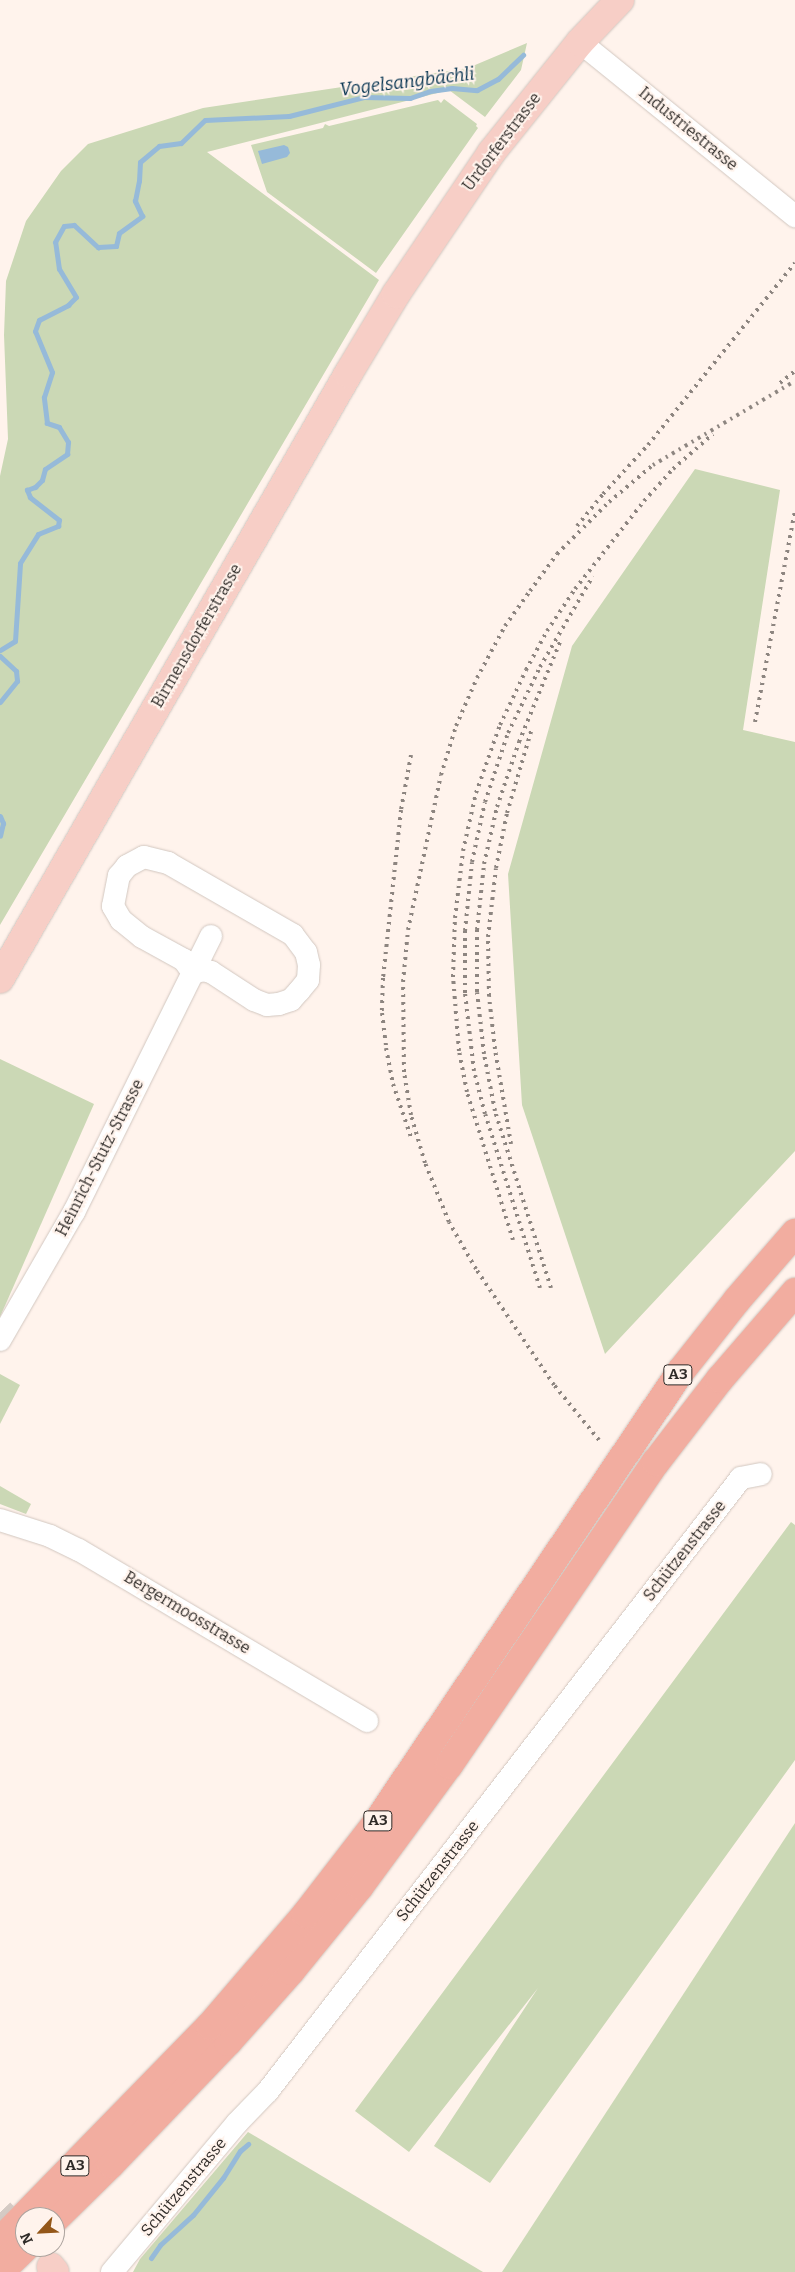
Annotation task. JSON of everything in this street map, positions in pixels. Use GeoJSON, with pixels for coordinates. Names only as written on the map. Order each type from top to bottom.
{"type":"FeatureCollection","features":[{"type":"Feature","properties":{"kind":"highway","name":"A3"},"geometry":{"type":"LineString","coordinates":[[0,2241],[210,2026],[306,1914],[377,1822],[682,1371],[736,1300],[795,1233]]}},
{"type":"Feature","properties":{"kind":"highway","name":"A3"},"geometry":{"type":"LineString","coordinates":[[65,2209],[228,2042],[344,1906],[449,1765],[656,1462],[720,1379],[795,1292]]}},
{"type":"Feature","properties":{"kind":"highway"},"geometry":{"type":"LineString","coordinates":[[0,2272],[16,2257]]}},
{"type":"Feature","properties":{"kind":"main road","name":"Urdorferstrasse"},"geometry":{"type":"LineString","coordinates":[[396,294],[491,153],[580,42],[620,0]]}},
{"type":"Feature","properties":{"kind":"main road","name":"Birmensdorferstrasse"},"geometry":{"type":"LineString","coordinates":[[0,979],[348,374],[396,294]]}},
{"type":"Feature","properties":{"kind":"street","name":"Industriestrasse"},"geometry":{"type":"LineString","coordinates":[[580,42],[795,216]]}},
{"type":"Feature","properties":{"kind":"street"},"geometry":{"type":"LineString","coordinates":[[144,856],[168,863],[292,935],[306,952],[309,965],[308,980],[291,1000],[280,1004],[267,1004],[254,1000],[212,972],[203,970],[193,973],[184,960],[142,937],[121,920],[113,906],[119,876],[128,866],[144,856]]}},
{"type":"Feature","properties":{"kind":"street","name":"Heinrich-Stutz-Strasse"},"geometry":{"type":"LineString","coordinates":[[0,1340],[74,1212],[211,936]]}},
{"type":"Feature","properties":{"kind":"street","name":"Schützenstrasse"},"geometry":{"type":"LineString","coordinates":[[112,2272],[237,2123],[268,2091],[742,1478],[761,1474]]}},
{"type":"Feature","properties":{"kind":"street","name":"Bergermoosstrasse"},"geometry":{"type":"LineString","coordinates":[[0,1520],[50,1536],[79,1550],[367,1721]]}},
{"type":"Feature","properties":{"kind":"green space"},"geometry":{"type":"Polygon","coordinates":[[[527,43],[521,70],[485,117],[449,90],[207,152],[379,280],[0,925],[0,476],[8,439],[4,335],[6,281],[26,221],[61,171],[88,144],[203,108],[468,68],[527,43]]]}},
{"type":"Feature","properties":{"kind":"green space"},"geometry":{"type":"Polygon","coordinates":[[[444,99],[477,124],[478,128],[376,273],[267,192],[251,145],[323,128],[325,124],[329,126],[438,100],[441,103],[444,99]]]}},
{"type":"Feature","properties":{"kind":"green space"},"geometry":{"type":"Polygon","coordinates":[[[695,469],[780,490],[743,730],[795,742],[795,1151],[605,1354],[522,1105],[508,874],[572,646],[695,469]]]}},
{"type":"Feature","properties":{"kind":"green space"},"geometry":{"type":"Polygon","coordinates":[[[0,1059],[94,1104],[0,1317],[0,1059]]]}},
{"type":"Feature","properties":{"kind":"green space"},"geometry":{"type":"Polygon","coordinates":[[[0,1374],[20,1385],[0,1424],[0,1374]]]}},
{"type":"Feature","properties":{"kind":"green space"},"geometry":{"type":"Polygon","coordinates":[[[0,1486],[31,1504],[26,1514],[0,1504],[0,1486]]]}},
{"type":"Feature","properties":{"kind":"green space"},"geometry":{"type":"Polygon","coordinates":[[[791,1522],[795,1525],[795,1760],[490,2183],[434,2146],[538,1988],[409,2152],[355,2111],[791,1522]]]}},
{"type":"Feature","properties":{"kind":"green space"},"geometry":{"type":"Polygon","coordinates":[[[795,1823],[795,2272],[502,2272],[795,1823]]]}},
{"type":"Feature","properties":{"kind":"green space"},"geometry":{"type":"Polygon","coordinates":[[[248,2132],[483,2272],[133,2272],[140,2259],[248,2132]]]}},
{"type":"Feature","properties":{"kind":"water"},"geometry":{"type":"Polygon","coordinates":[[[284,145],[288,147],[290,153],[287,157],[262,164],[258,151],[284,145]]]}},
{"type":"Feature","properties":{"kind":"waterway","name":"Vogelsangbächli"},"geometry":{"type":"LineString","coordinates":[[0,650],[15,641],[20,563],[38,534],[58,526],[59,520],[30,497],[27,490],[35,487],[42,480],[45,469],[67,454],[68,442],[59,427],[47,423],[44,397],[52,372],[35,331],[39,320],[68,305],[76,297],[59,269],[55,242],[64,226],[74,225],[98,247],[116,246],[119,233],[142,216],[135,201],[140,162],[159,146],[181,143],[205,120],[289,116],[364,97],[410,98],[430,91],[452,88],[477,90],[498,79],[523,55]]}},
{"type":"Feature","properties":{"kind":"waterway"},"geometry":{"type":"LineString","coordinates":[[0,656],[16,671],[17,681],[0,702]]}},
{"type":"Feature","properties":{"kind":"waterway"},"geometry":{"type":"LineString","coordinates":[[0,816],[3,823],[0,836]]}},
{"type":"Feature","properties":{"kind":"waterway"},"geometry":{"type":"LineString","coordinates":[[151,2258],[160,2245],[193,2215],[223,2178],[240,2151],[248,2144]]}},
{"type":"Feature","properties":{"kind":"tunnel"},"geometry":{"type":"LineString","coordinates":[[0,2212],[15,2228]]}},
{"type":"Feature","properties":{"kind":"railway"},"geometry":{"type":"LineString","coordinates":[[577,526],[603,494],[648,445],[795,263]]}},
{"type":"Feature","properties":{"kind":"railway"},"geometry":{"type":"LineString","coordinates":[[780,383],[795,371]]}},
{"type":"Feature","properties":{"kind":"railway"},"geometry":{"type":"LineString","coordinates":[[599,1440],[554,1385],[476,1269],[449,1222],[425,1163],[411,1115],[404,1072],[403,982],[408,930],[441,775],[456,726],[477,678],[505,626],[557,554],[609,502],[653,465],[795,381]]}},
{"type":"Feature","properties":{"kind":"railway"},"geometry":{"type":"LineString","coordinates":[[513,1240],[467,1092],[459,1051],[453,977],[455,918],[463,851],[476,793],[500,725],[547,631],[575,589],[644,501],[673,469],[713,434]]}},
{"type":"Feature","properties":{"kind":"railway"},"geometry":{"type":"LineString","coordinates":[[755,722],[795,510]]}},
{"type":"Feature","properties":{"kind":"railway"},"geometry":{"type":"LineString","coordinates":[[540,1288],[485,1114],[474,1071],[465,993],[465,931],[472,862],[485,802],[508,733],[540,667],[593,576]]}},
{"type":"Feature","properties":{"kind":"railway"},"geometry":{"type":"LineString","coordinates":[[551,1288],[495,1111],[484,1054],[477,992],[477,930],[484,864],[497,807],[519,742],[560,642]]}},
{"type":"Feature","properties":{"kind":"railway"},"geometry":{"type":"LineString","coordinates":[[511,1144],[495,1049],[489,996],[488,937],[496,868],[507,813],[532,728]]}},
{"type":"Feature","properties":{"kind":"railway"},"geometry":{"type":"LineString","coordinates":[[411,755],[401,810],[383,978],[382,1013],[393,1084],[412,1140]]}}]}
